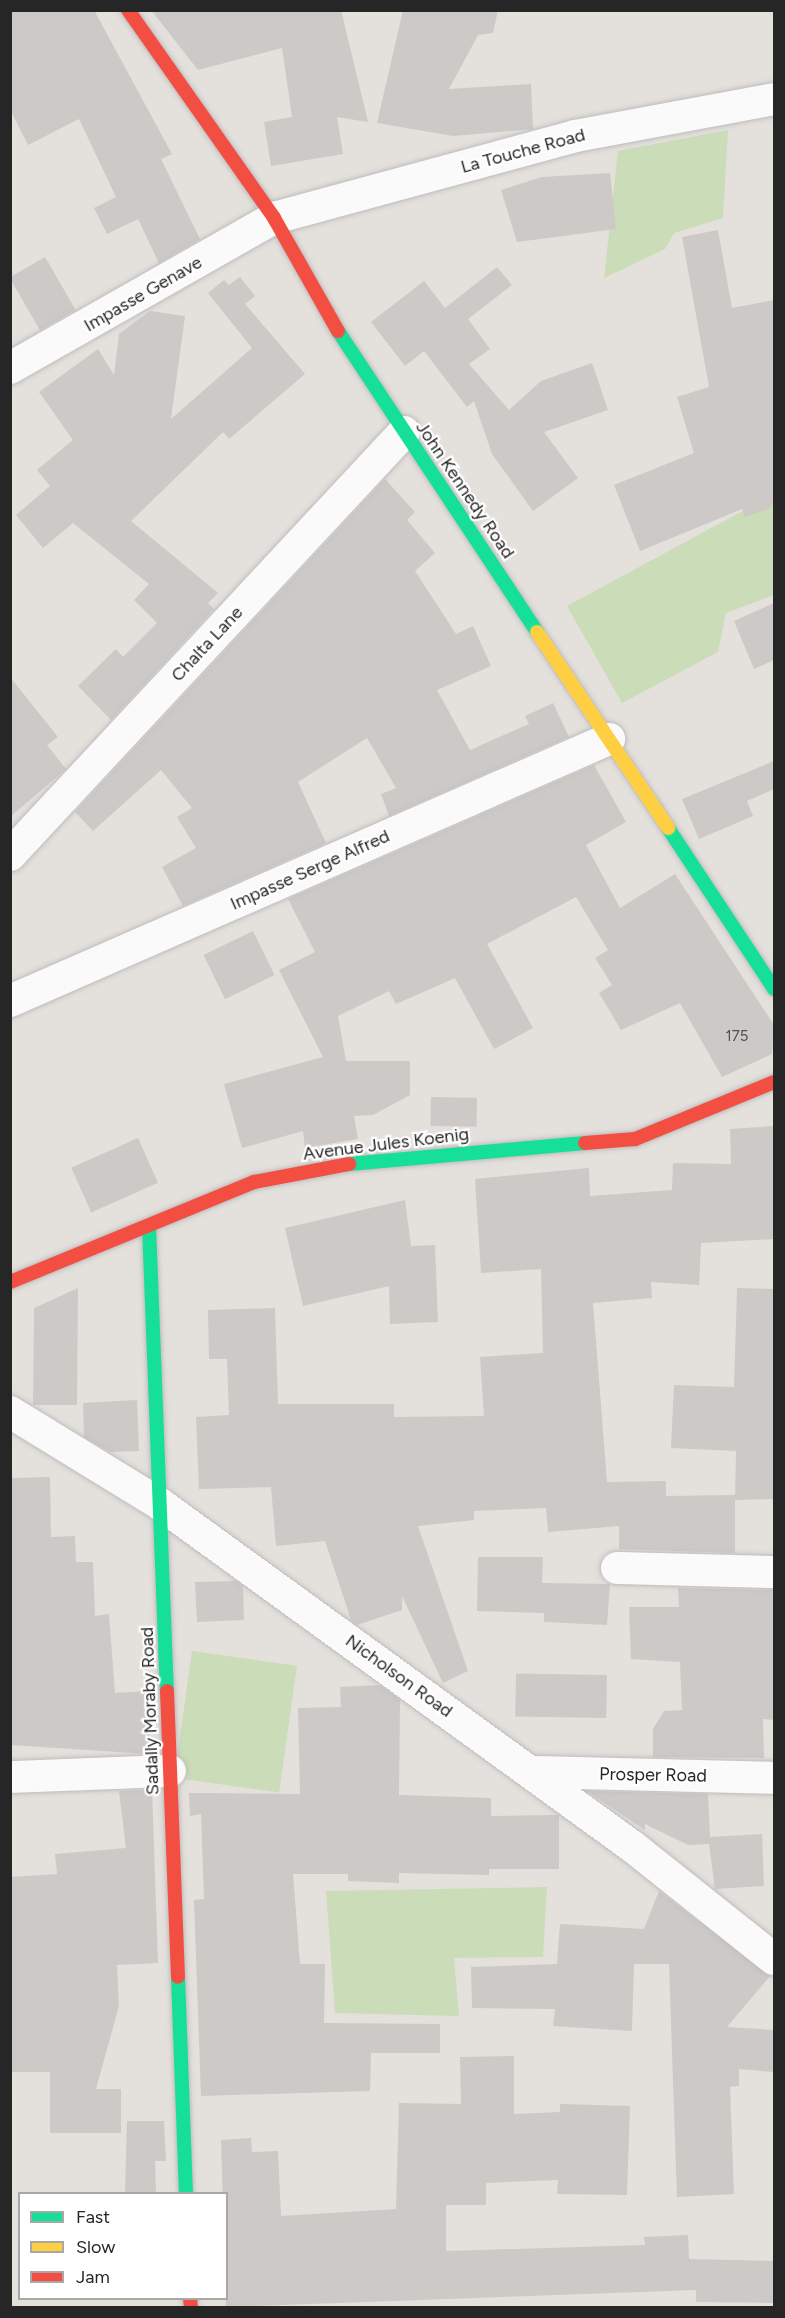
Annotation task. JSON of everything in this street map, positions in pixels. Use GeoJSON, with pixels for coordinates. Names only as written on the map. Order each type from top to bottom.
{"type":"FeatureCollection","features":[{"type":"Feature","properties":{"kind":"street","name":"John Kennedy Road"},"geometry":{"type":"LineString","coordinates":[[128,10],[274,218],[312,292],[774,989]]}},
{"type":"Feature","properties":{"kind":"street","name":"La Touche Road"},"geometry":{"type":"LineString","coordinates":[[274,218],[575,136],[774,99]]}},
{"type":"Feature","properties":{"kind":"street","name":"Impasse Genave"},"geometry":{"type":"LineString","coordinates":[[10,368],[274,218]]}},
{"type":"Feature","properties":{"kind":"street","name":"Chalta Lane"},"geometry":{"type":"LineString","coordinates":[[10,855],[404,432]]}},
{"type":"Feature","properties":{"kind":"street","name":"Impasse Serge Alfred"},"geometry":{"type":"LineString","coordinates":[[10,1001],[609,739]]}},
{"type":"Feature","properties":{"kind":"street","name":"Avenue Jules Koenig"},"geometry":{"type":"LineString","coordinates":[[10,1282],[254,1182],[305,1171],[635,1139],[774,1082]]}},
{"type":"Feature","properties":{"kind":"street","name":"Sadally Moraby Road"},"geometry":{"type":"LineString","coordinates":[[149,1226],[186,2192]]}},
{"type":"Feature","properties":{"kind":"street","name":"Nicholson Road"},"geometry":{"type":"LineString","coordinates":[[10,1412],[160,1504],[531,1772],[774,1959]]}},
{"type":"Feature","properties":{"kind":"street"},"geometry":{"type":"LineString","coordinates":[[618,1568],[774,1572]]}},
{"type":"Feature","properties":{"kind":"street"},"geometry":{"type":"LineString","coordinates":[[12,1777],[170,1772]]}},
{"type":"Feature","properties":{"kind":"street","name":"Prosper Road"},"geometry":{"type":"LineString","coordinates":[[531,1772],[774,1778]]}},
{"type":"Feature","properties":{"kind":"green space"},"geometry":{"type":"Polygon","coordinates":[[[728,130],[723,218],[674,233],[665,249],[604,278],[618,151],[728,130]]]}},
{"type":"Feature","properties":{"kind":"green space"},"geometry":{"type":"Polygon","coordinates":[[[774,494],[774,595],[726,613],[718,652],[622,703],[567,606],[774,494]]]}},
{"type":"Feature","properties":{"kind":"green space"},"geometry":{"type":"Polygon","coordinates":[[[192,1651],[297,1666],[279,1793],[174,1778],[192,1651]]]}},
{"type":"Feature","properties":{"kind":"green space"},"geometry":{"type":"Polygon","coordinates":[[[547,1887],[543,1957],[454,1958],[459,2016],[335,2013],[326,1891],[547,1887]]]}},
{"type":"Feature","properties":{"kind":"building"},"geometry":{"type":"Polygon","coordinates":[[[10,10],[94,10],[172,154],[161,159],[200,239],[159,263],[138,219],[107,234],[94,208],[116,197],[79,119],[28,145],[10,109],[10,10]]]}},
{"type":"Feature","properties":{"kind":"building"},"geometry":{"type":"Polygon","coordinates":[[[151,10],[341,10],[368,122],[337,117],[343,154],[271,166],[264,122],[292,117],[282,48],[198,70],[151,10]]]}},
{"type":"Feature","properties":{"kind":"building"},"geometry":{"type":"Polygon","coordinates":[[[403,10],[498,10],[493,33],[478,35],[449,89],[531,84],[533,129],[453,136],[377,123],[403,10]]]}},
{"type":"Feature","properties":{"kind":"building"},"geometry":{"type":"Polygon","coordinates":[[[610,173],[616,229],[517,242],[501,190],[542,177],[610,173]]]}},
{"type":"Feature","properties":{"kind":"building"},"geometry":{"type":"Polygon","coordinates":[[[718,230],[732,308],[774,300],[774,498],[770,508],[745,517],[742,509],[640,551],[614,485],[694,453],[677,397],[709,387],[682,237],[718,230]]]}},
{"type":"Feature","properties":{"kind":"building"},"geometry":{"type":"Polygon","coordinates":[[[45,257],[76,310],[40,330],[10,277],[45,257]]]}},
{"type":"Feature","properties":{"kind":"building"},"geometry":{"type":"Polygon","coordinates":[[[497,267],[512,285],[468,319],[490,349],[469,364],[509,410],[541,381],[592,363],[608,410],[544,432],[578,478],[533,511],[492,454],[474,401],[467,407],[424,351],[405,366],[371,322],[424,281],[445,308],[497,267]]]}},
{"type":"Feature","properties":{"kind":"building"},"geometry":{"type":"Polygon","coordinates":[[[240,277],[255,296],[245,304],[305,374],[229,439],[223,432],[131,521],[218,593],[208,603],[214,609],[111,720],[78,686],[116,649],[123,657],[157,623],[134,600],[149,584],[73,523],[43,548],[16,515],[50,486],[37,470],[73,440],[39,392],[98,349],[114,375],[119,334],[150,311],[185,316],[171,419],[252,348],[208,293],[224,280],[229,285],[240,277]]]}},
{"type":"Feature","properties":{"kind":"building"},"geometry":{"type":"Polygon","coordinates":[[[385,479],[415,512],[407,520],[435,553],[415,571],[456,634],[473,626],[491,666],[437,690],[470,750],[529,724],[525,716],[553,703],[569,737],[389,816],[381,794],[396,788],[367,738],[298,782],[326,843],[183,906],[162,867],[196,848],[177,817],[192,808],[161,770],[93,831],[75,812],[385,479]]]}},
{"type":"Feature","properties":{"kind":"building"},"geometry":{"type":"Polygon","coordinates":[[[774,603],[774,660],[754,669],[734,621],[774,603]]]}},
{"type":"Feature","properties":{"kind":"building"},"geometry":{"type":"Polygon","coordinates":[[[10,677],[58,737],[47,745],[66,769],[10,817],[10,677]]]}},
{"type":"Feature","properties":{"kind":"building"},"geometry":{"type":"Polygon","coordinates":[[[774,761],[774,789],[747,801],[753,816],[699,839],[682,799],[774,761]]]}},
{"type":"Feature","properties":{"kind":"building"},"geometry":{"type":"Polygon","coordinates":[[[594,765],[626,822],[586,845],[620,908],[675,874],[774,1025],[772,1054],[722,1077],[680,1003],[621,1030],[599,993],[612,985],[595,958],[608,950],[576,897],[487,944],[533,1028],[494,1049],[455,978],[396,1004],[389,991],[338,1016],[346,1061],[410,1061],[410,1095],[373,1115],[354,1116],[358,1139],[305,1148],[303,1131],[242,1148],[224,1084],[323,1057],[279,970],[315,952],[288,899],[594,765]]]}},
{"type":"Feature","properties":{"kind":"building"},"geometry":{"type":"Polygon","coordinates":[[[253,931],[274,975],[225,999],[204,955],[253,931]]]}},
{"type":"Feature","properties":{"kind":"building"},"geometry":{"type":"Polygon","coordinates":[[[431,1097],[477,1098],[476,1127],[430,1126],[431,1097]]]}},
{"type":"Feature","properties":{"kind":"building"},"geometry":{"type":"Polygon","coordinates":[[[774,1126],[774,1239],[701,1243],[699,1285],[651,1282],[652,1298],[593,1303],[607,1482],[666,1481],[666,1496],[735,1495],[735,1553],[619,1549],[619,1526],[548,1532],[546,1508],[474,1511],[474,1520],[418,1526],[468,1671],[443,1683],[402,1596],[402,1610],[357,1625],[351,1620],[325,1541],[276,1546],[271,1487],[199,1489],[196,1417],[229,1415],[227,1359],[209,1359],[208,1310],[275,1308],[278,1404],[394,1404],[394,1417],[484,1416],[480,1357],[543,1353],[541,1269],[481,1273],[475,1179],[589,1168],[590,1196],[672,1190],[673,1163],[731,1164],[730,1129],[774,1126]]]}},
{"type":"Feature","properties":{"kind":"building"},"geometry":{"type":"Polygon","coordinates":[[[138,1138],[158,1183],[91,1212],[71,1168],[138,1138]]]}},
{"type":"Feature","properties":{"kind":"building"},"geometry":{"type":"Polygon","coordinates":[[[405,1200],[411,1246],[435,1245],[438,1322],[390,1324],[389,1286],[303,1306],[285,1228],[405,1200]]]}},
{"type":"Feature","properties":{"kind":"building"},"geometry":{"type":"Polygon","coordinates":[[[78,1288],[77,1405],[33,1405],[34,1308],[78,1288]]]}},
{"type":"Feature","properties":{"kind":"building"},"geometry":{"type":"Polygon","coordinates":[[[737,1288],[774,1289],[774,1499],[735,1500],[736,1451],[671,1448],[674,1385],[734,1387],[737,1288]]]}},
{"type":"Feature","properties":{"kind":"building"},"geometry":{"type":"Polygon","coordinates":[[[137,1400],[139,1451],[110,1452],[84,1437],[83,1403],[137,1400]]]}},
{"type":"Feature","properties":{"kind":"building"},"geometry":{"type":"Polygon","coordinates":[[[50,1477],[51,1537],[75,1536],[76,1562],[93,1562],[95,1616],[109,1614],[115,1693],[148,1691],[150,1754],[10,1745],[10,1478],[50,1477]]]}},
{"type":"Feature","properties":{"kind":"building"},"geometry":{"type":"Polygon","coordinates":[[[478,1557],[543,1557],[542,1583],[610,1584],[607,1625],[544,1622],[544,1613],[477,1611],[478,1557]]]}},
{"type":"Feature","properties":{"kind":"building"},"geometry":{"type":"Polygon","coordinates":[[[236,1581],[243,1586],[244,1620],[197,1622],[195,1582],[236,1581]]]}},
{"type":"Feature","properties":{"kind":"building"},"geometry":{"type":"Polygon","coordinates":[[[678,1588],[774,1590],[774,1720],[763,1719],[764,1758],[653,1757],[653,1729],[664,1711],[682,1710],[680,1662],[631,1659],[629,1607],[679,1607],[678,1588]]]}},
{"type":"Feature","properties":{"kind":"building"},"geometry":{"type":"Polygon","coordinates":[[[516,1673],[607,1675],[606,1718],[515,1716],[516,1673]]]}},
{"type":"Feature","properties":{"kind":"building"},"geometry":{"type":"Polygon","coordinates":[[[380,1685],[400,1700],[399,1795],[491,1798],[491,1816],[559,1815],[559,1869],[489,1869],[489,1875],[399,1873],[399,1883],[348,1881],[348,1874],[293,1874],[300,1964],[325,1964],[324,2023],[440,2024],[440,2053],[371,2053],[370,2091],[201,2096],[194,1900],[204,1899],[201,1814],[190,1816],[189,1793],[300,1794],[298,1708],[341,1707],[340,1687],[380,1685]]]}},
{"type":"Feature","properties":{"kind":"building"},"geometry":{"type":"Polygon","coordinates":[[[152,1790],[158,1963],[117,1965],[119,2006],[96,2089],[121,2089],[121,2133],[50,2133],[50,2072],[10,2072],[10,1877],[57,1874],[55,1854],[126,1848],[119,1791],[152,1790]]]}},
{"type":"Feature","properties":{"kind":"building"},"geometry":{"type":"Polygon","coordinates":[[[587,1791],[708,1794],[710,1837],[762,1834],[764,1886],[715,1889],[709,1844],[688,1845],[645,1824],[645,1830],[587,1791]]]}},
{"type":"Feature","properties":{"kind":"building"},"geometry":{"type":"Polygon","coordinates":[[[659,1891],[770,1976],[727,2027],[774,2030],[774,2072],[739,2069],[739,2086],[730,2087],[734,2194],[677,2197],[669,1964],[634,1964],[632,2031],[553,2026],[555,2009],[472,2008],[471,1967],[557,1964],[560,1924],[644,1929],[659,1891]]]}},
{"type":"Feature","properties":{"kind":"building"},"geometry":{"type":"Polygon","coordinates":[[[514,2056],[514,2114],[560,2112],[560,2104],[630,2106],[627,2195],[557,2194],[558,2180],[486,2183],[486,2205],[446,2205],[446,2251],[645,2245],[644,2237],[688,2235],[689,2259],[774,2261],[774,2303],[696,2302],[696,2290],[226,2307],[226,2300],[228,2300],[228,2192],[223,2192],[221,2140],[251,2138],[252,2152],[278,2151],[281,2216],[396,2209],[399,2103],[461,2104],[460,2057],[514,2056]]]}},
{"type":"Feature","properties":{"kind":"building"},"geometry":{"type":"Polygon","coordinates":[[[127,2121],[164,2121],[166,2161],[155,2161],[156,2192],[125,2192],[127,2121]]]}},
{"type":"Feature","properties":{"kind":"traffic: fast"},"geometry":{"type":"LineString","coordinates":[[338,331],[537,632]]}},
{"type":"Feature","properties":{"kind":"traffic: fast"},"geometry":{"type":"LineString","coordinates":[[668,828],[774,989]]}},
{"type":"Feature","properties":{"kind":"traffic: fast"},"geometry":{"type":"LineString","coordinates":[[349,1164],[585,1143]]}},
{"type":"Feature","properties":{"kind":"traffic: fast"},"geometry":{"type":"LineString","coordinates":[[149,1226],[167,1691]]}},
{"type":"Feature","properties":{"kind":"traffic: fast"},"geometry":{"type":"LineString","coordinates":[[178,1977],[186,2192]]}},
{"type":"Feature","properties":{"kind":"traffic: slow"},"geometry":{"type":"LineString","coordinates":[[537,632],[668,828]]}},
{"type":"Feature","properties":{"kind":"traffic: jam"},"geometry":{"type":"LineString","coordinates":[[128,10],[274,218],[338,331]]}},
{"type":"Feature","properties":{"kind":"traffic: jam"},"geometry":{"type":"LineString","coordinates":[[585,1143],[635,1139],[774,1082]]}},
{"type":"Feature","properties":{"kind":"traffic: jam"},"geometry":{"type":"LineString","coordinates":[[10,1282],[254,1182],[349,1164]]}},
{"type":"Feature","properties":{"kind":"traffic: jam"},"geometry":{"type":"LineString","coordinates":[[167,1691],[178,1977]]}},
{"type":"Feature","properties":{"kind":"traffic: jam"},"geometry":{"type":"LineString","coordinates":[[190,2300],[191,2308]]}}]}
